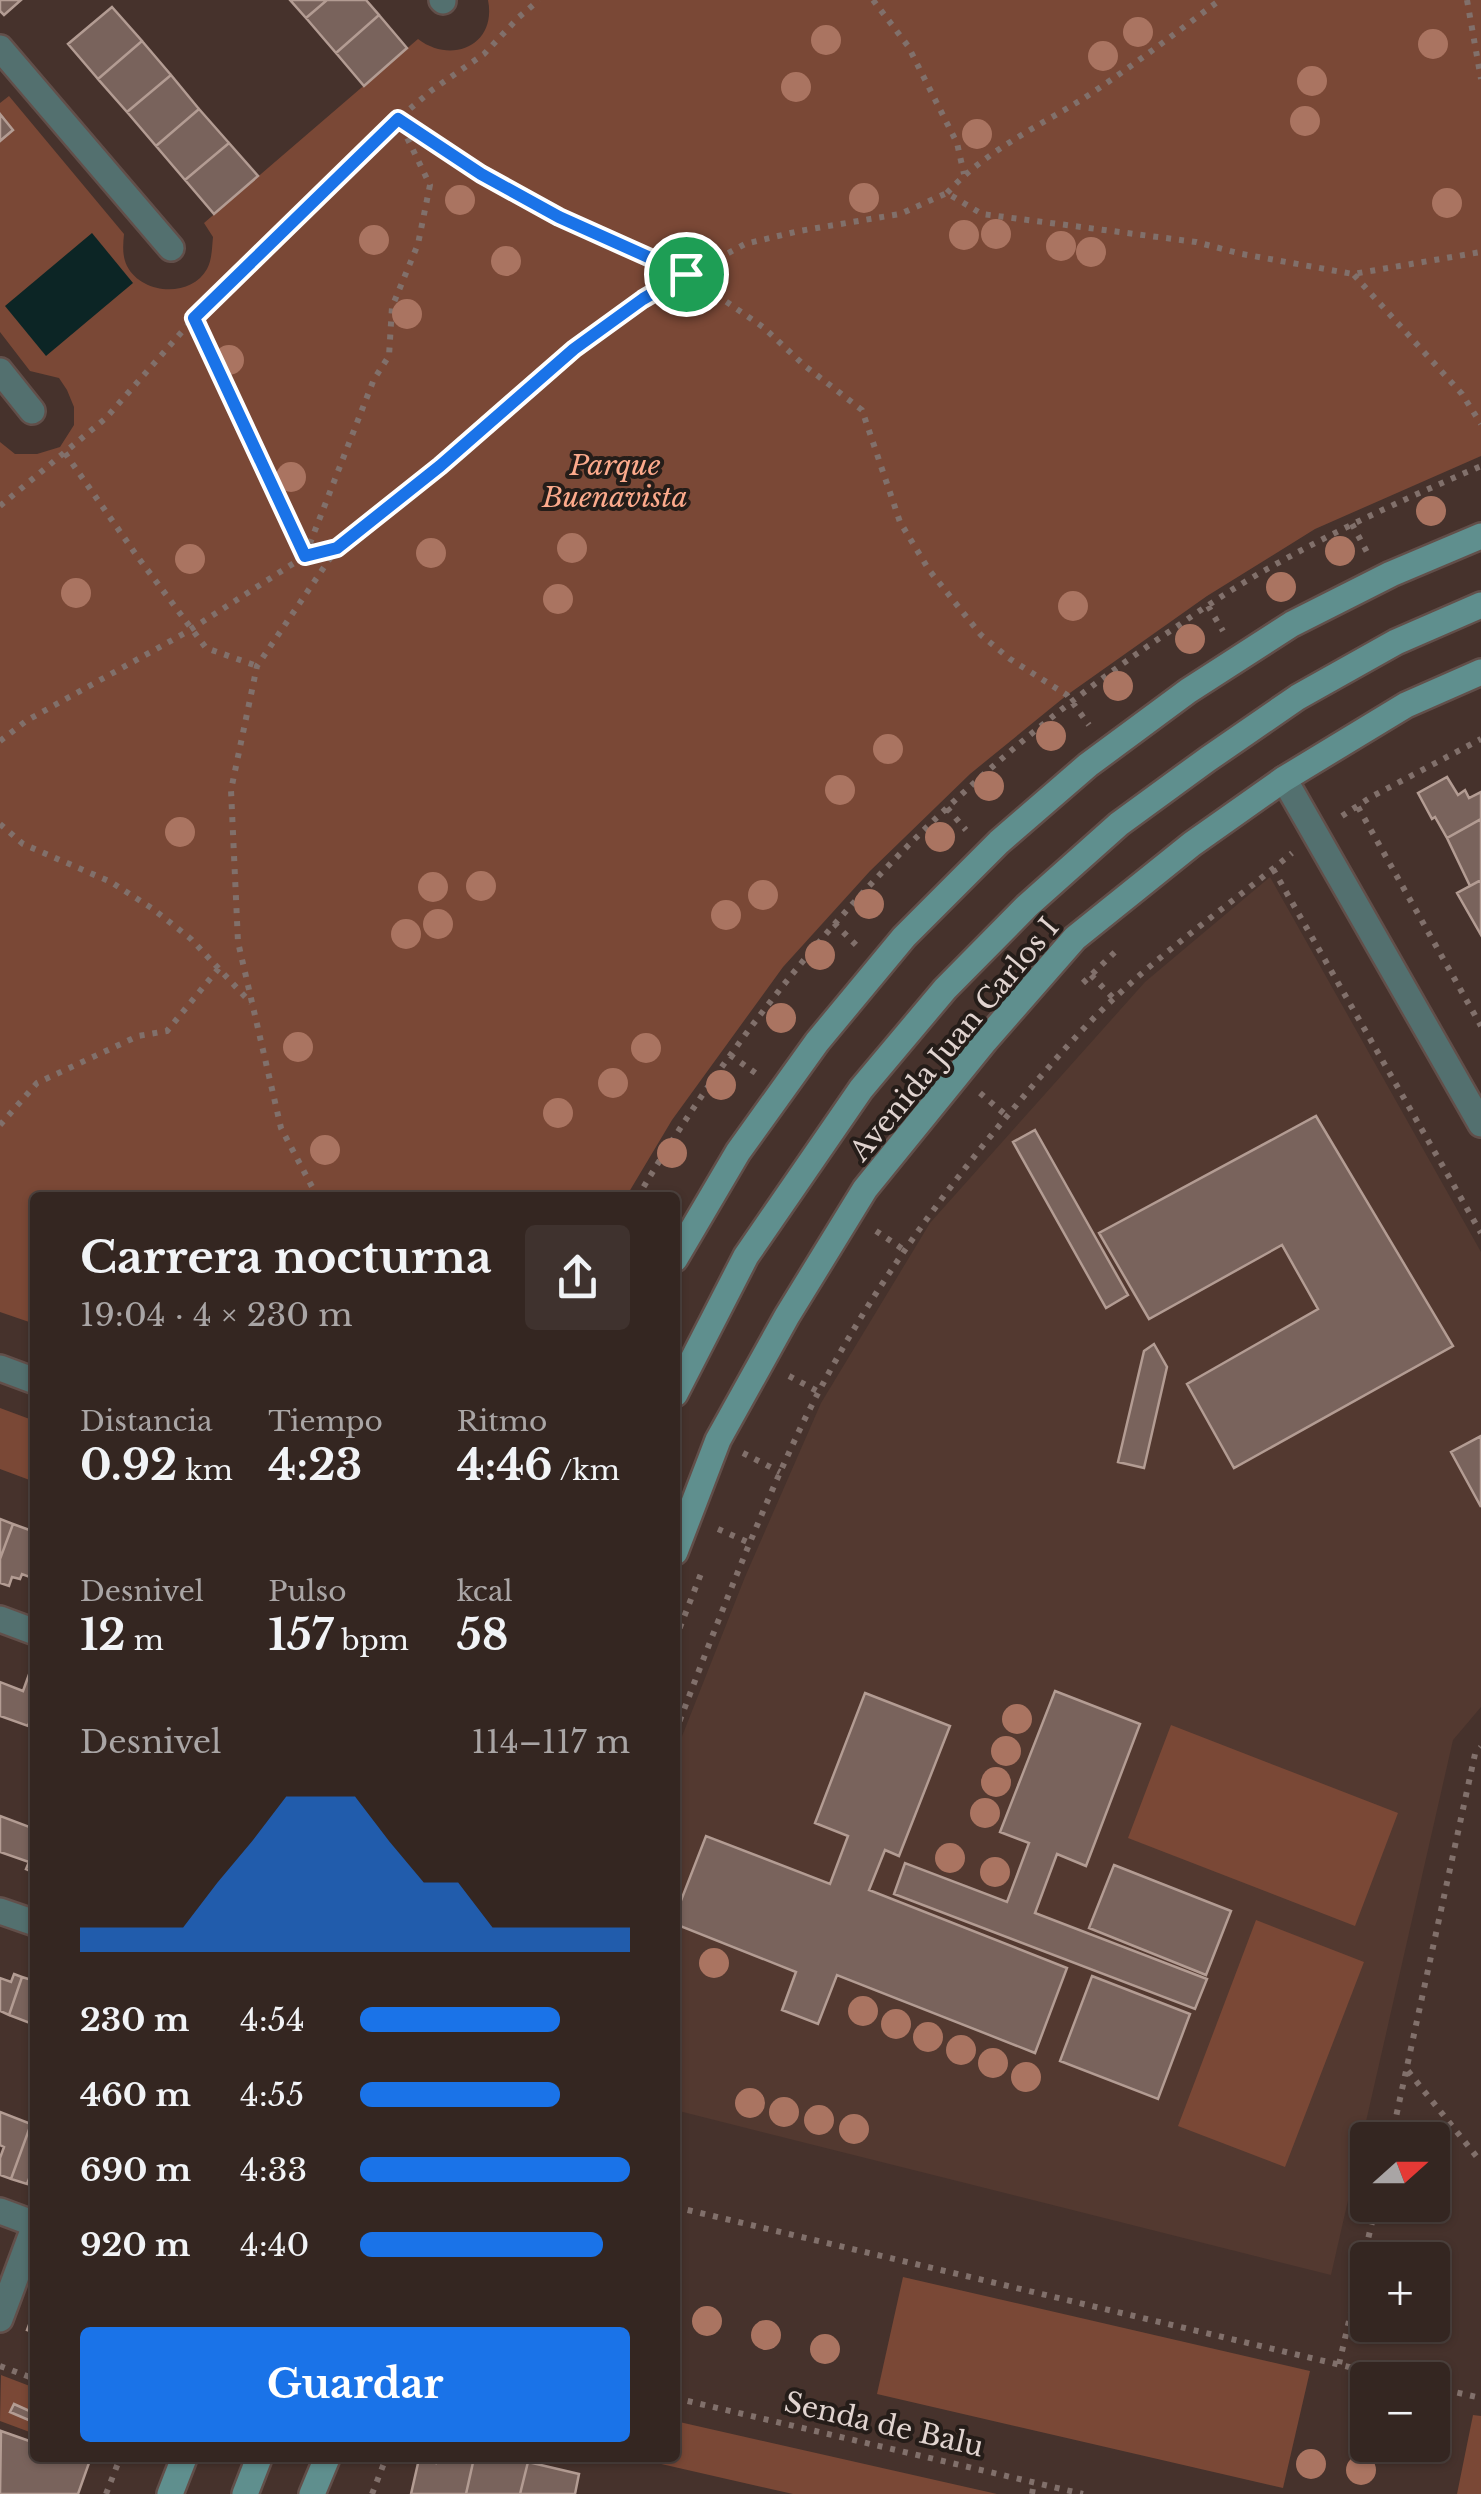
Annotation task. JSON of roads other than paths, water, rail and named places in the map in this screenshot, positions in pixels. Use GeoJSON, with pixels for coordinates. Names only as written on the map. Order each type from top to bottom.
{"type":"FeatureCollection","features":[{"type":"Feature","properties":{"kind":"main road"},"geometry":{"type":"LineString","coordinates":[[680,1251],[738,1152],[817,1042],[904,937],[999,842],[1088,765],[1188,691],[1277,634],[1391,574],[1481,536]]}},
{"type":"Feature","properties":{"kind":"main road","name":"Avenida Juan Carlos I"},"geometry":{"type":"LineString","coordinates":[[680,1384],[746,1256],[862,1089],[945,989],[1026,906],[1120,824],[1298,697],[1396,642],[1481,605]]}},
{"type":"Feature","properties":{"kind":"main road","name":"Avenida Juan Carlos I"},"geometry":{"type":"LineString","coordinates":[[680,1539],[718,1440],[787,1316],[866,1189],[1076,938],[1192,844],[1284,779],[1406,706],[1481,672]]}},
{"type":"Feature","properties":{"kind":"main road"},"geometry":{"type":"LineString","coordinates":[[170,2494],[182,2462]]}},
{"type":"Feature","properties":{"kind":"main road"},"geometry":{"type":"LineString","coordinates":[[245,2494],[257,2462]]}},
{"type":"Feature","properties":{"kind":"main road"},"geometry":{"type":"LineString","coordinates":[[312,2494],[324,2462]]}},
{"type":"Feature","properties":{"kind":"street"},"geometry":{"type":"LineString","coordinates":[[0,48],[171,248]]}},
{"type":"Feature","properties":{"kind":"street"},"geometry":{"type":"LineString","coordinates":[[0,371],[32,412]]}},
{"type":"Feature","properties":{"kind":"street"},"geometry":{"type":"LineString","coordinates":[[1284,779],[1481,1124]]}},
{"type":"Feature","properties":{"kind":"street"},"geometry":{"type":"LineString","coordinates":[[0,1368],[30,1379]]}},
{"type":"Feature","properties":{"kind":"street"},"geometry":{"type":"LineString","coordinates":[[0,1619],[30,1630]]}},
{"type":"Feature","properties":{"kind":"street"},"geometry":{"type":"LineString","coordinates":[[0,1911],[30,1922]]}},
{"type":"Feature","properties":{"kind":"street"},"geometry":{"type":"LineString","coordinates":[[0,2211],[30,2222]]}},
{"type":"Feature","properties":{"kind":"street"},"geometry":{"type":"LineString","coordinates":[[0,2318],[30,2237]]}},
{"type":"Feature","properties":{"kind":"water"},"geometry":{"type":"Polygon","coordinates":[[[92,233],[133,283],[46,356],[5,306],[92,233]]]}},
{"type":"Feature","properties":{"kind":"park label","name":"Parque Buenavista"},"geometry":{"type":"Point","coordinates":[615,481]}}]}
